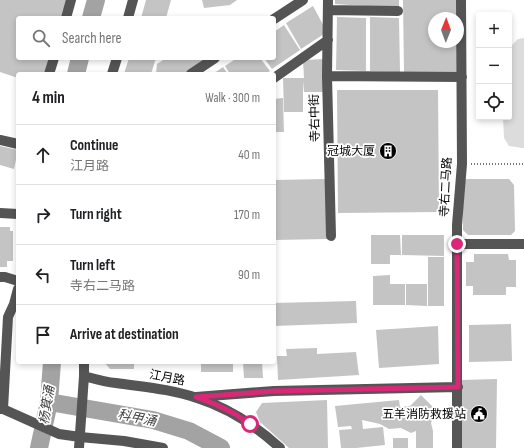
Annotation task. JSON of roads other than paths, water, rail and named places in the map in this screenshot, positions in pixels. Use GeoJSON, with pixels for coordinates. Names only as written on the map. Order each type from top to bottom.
{"type":"FeatureCollection","features":[{"type":"Feature","properties":{"kind":"street"},"geometry":{"type":"LineString","coordinates":[[67,16],[71,0]]}},
{"type":"Feature","properties":{"kind":"street"},"geometry":{"type":"LineString","coordinates":[[129,16],[133,0]]}},
{"type":"Feature","properties":{"kind":"street"},"geometry":{"type":"LineString","coordinates":[[276,18],[303,0]]}},
{"type":"Feature","properties":{"kind":"street","name":"寺右二马路"},"geometry":{"type":"LineString","coordinates":[[457,448],[457,226],[462,164],[461,0]]}},
{"type":"Feature","properties":{"kind":"street"},"geometry":{"type":"LineString","coordinates":[[328,5],[398,11]]}},
{"type":"Feature","properties":{"kind":"street","name":"寺右中街"},"geometry":{"type":"LineString","coordinates":[[328,5],[327,76],[331,236]]}},
{"type":"Feature","properties":{"kind":"street"},"geometry":{"type":"LineString","coordinates":[[276,77],[328,40]]}},
{"type":"Feature","properties":{"kind":"street"},"geometry":{"type":"LineString","coordinates":[[50,72],[53,60]]}},
{"type":"Feature","properties":{"kind":"street"},"geometry":{"type":"LineString","coordinates":[[112,72],[116,60]]}},
{"type":"Feature","properties":{"kind":"street"},"geometry":{"type":"LineString","coordinates":[[194,72],[212,60]]}},
{"type":"Feature","properties":{"kind":"street"},"geometry":{"type":"LineString","coordinates":[[327,76],[462,77]]}},
{"type":"Feature","properties":{"kind":"street"},"geometry":{"type":"LineString","coordinates":[[0,140],[16,144]]}},
{"type":"Feature","properties":{"kind":"street"},"geometry":{"type":"LineString","coordinates":[[0,213],[16,214]]}},
{"type":"Feature","properties":{"kind":"street"},"geometry":{"type":"LineString","coordinates":[[457,244],[524,244]]}},
{"type":"Feature","properties":{"kind":"street"},"geometry":{"type":"LineString","coordinates":[[0,277],[16,280]]}},
{"type":"Feature","properties":{"kind":"street"},"geometry":{"type":"LineString","coordinates":[[16,296],[14,304],[4,317],[2,409],[59,434],[124,441],[163,448]]}},
{"type":"Feature","properties":{"kind":"street"},"geometry":{"type":"LineString","coordinates":[[79,448],[84,364]]}},
{"type":"Feature","properties":{"kind":"street","name":"江月路"},"geometry":{"type":"LineString","coordinates":[[83,380],[115,383],[196,397],[235,414],[280,448]]}},
{"type":"Feature","properties":{"kind":"street"},"geometry":{"type":"LineString","coordinates":[[196,397],[274,391],[458,387]]}},
{"type":"Feature","properties":{"kind":"waterway","name":"杨箕涌"},"geometry":{"type":"LineString","coordinates":[[92,16],[96,0]]}},
{"type":"Feature","properties":{"kind":"waterway","name":"杨箕涌"},"geometry":{"type":"LineString","coordinates":[[76,72],[80,60]]}},
{"type":"Feature","properties":{"kind":"waterway","name":"杨箕涌"},"geometry":{"type":"LineString","coordinates":[[39,448],[49,402],[52,364]]}},
{"type":"Feature","properties":{"kind":"waterway","name":"科甲涌"},"geometry":{"type":"LineString","coordinates":[[49,402],[153,420],[189,431],[221,448]]}},
{"type":"Feature","properties":{"kind":"place","name":"冠城大厦"},"geometry":{"type":"Point","coordinates":[388,151]}},
{"type":"Feature","properties":{"kind":"place","name":"五羊消防救援站"},"geometry":{"type":"Point","coordinates":[479,414]}}]}
